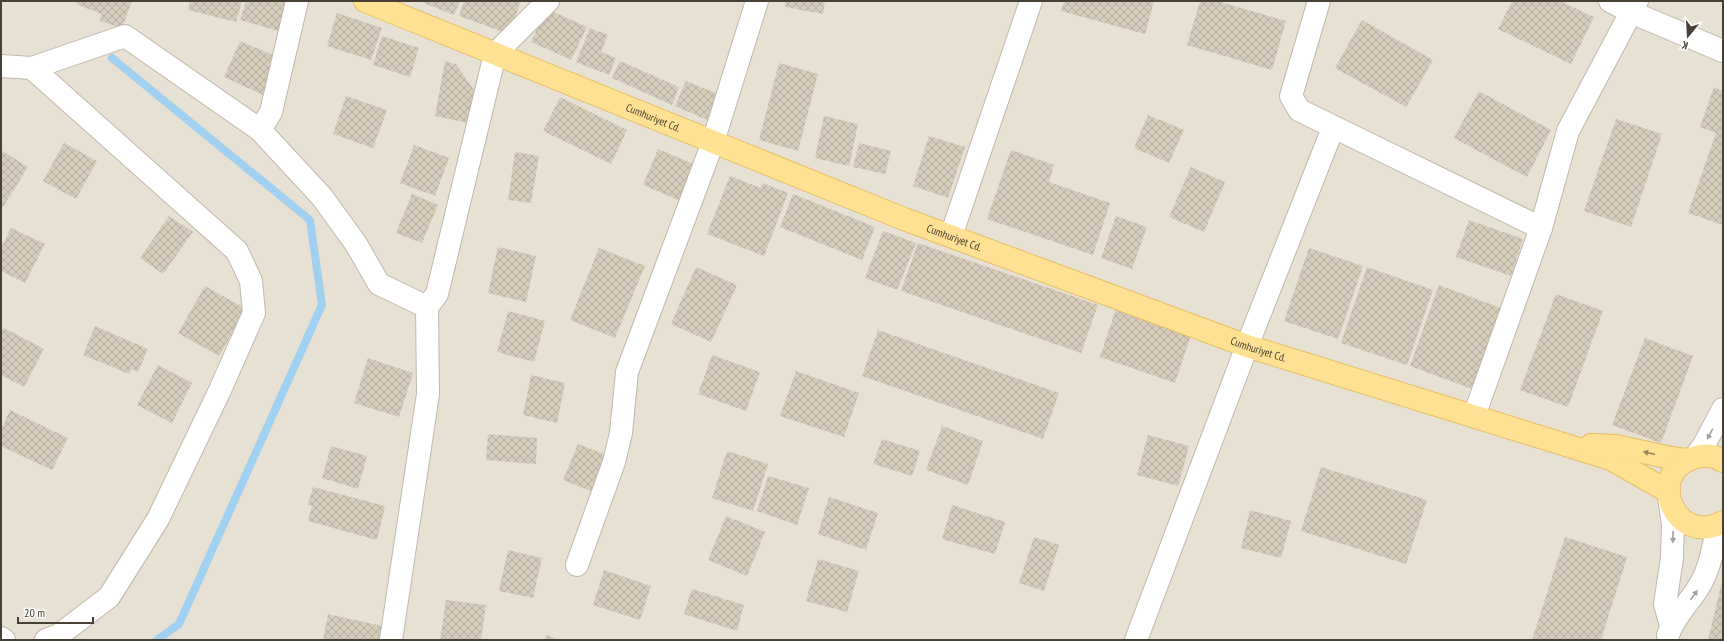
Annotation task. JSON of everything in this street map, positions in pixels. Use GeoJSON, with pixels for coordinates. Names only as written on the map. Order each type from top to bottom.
{"type":"FeatureCollection","features":[{"type":"Feature","properties":{"kind":"main road","name":"Cumhuriyet Cd."},"geometry":{"type":"LineString","coordinates":[[365,1],[713,142],[951,236],[1247,346],[1474,416],[1556,443]]}},
{"type":"Feature","properties":{"kind":"main road"},"geometry":{"type":"LineString","coordinates":[[1556,443],[1616,446],[1671,458],[1691,459]]}},
{"type":"Feature","properties":{"kind":"main road"},"geometry":{"type":"LineString","coordinates":[[1556,443],[1611,459],[1669,495]]}},
{"type":"Feature","properties":{"kind":"main road"},"geometry":{"type":"LineString","coordinates":[[1720,524],[1707,528],[1696,527],[1687,523],[1678,517],[1672,508],[1669,495],[1672,476],[1678,467],[1691,459],[1702,455],[1717,457],[1723,461]]}},
{"type":"Feature","properties":{"kind":"street"},"geometry":{"type":"LineString","coordinates":[[260,130],[271,112],[297,1]]}},
{"type":"Feature","properties":{"kind":"street"},"geometry":{"type":"LineString","coordinates":[[391,640],[428,394],[427,307],[437,294],[495,54],[548,1]]}},
{"type":"Feature","properties":{"kind":"street"},"geometry":{"type":"LineString","coordinates":[[577,565],[614,462],[621,433],[627,372],[713,142],[757,1]]}},
{"type":"Feature","properties":{"kind":"street"},"geometry":{"type":"LineString","coordinates":[[951,236],[1031,1]]}},
{"type":"Feature","properties":{"kind":"street"},"geometry":{"type":"LineString","coordinates":[[1319,1],[1291,96],[1299,110],[1333,128],[1541,228]]}},
{"type":"Feature","properties":{"kind":"street"},"geometry":{"type":"LineString","coordinates":[[1610,1],[1634,7],[1723,51]]}},
{"type":"Feature","properties":{"kind":"street"},"geometry":{"type":"LineString","coordinates":[[1474,416],[1541,228],[1568,131],[1634,7]]}},
{"type":"Feature","properties":{"kind":"street"},"geometry":{"type":"LineString","coordinates":[[1,66],[32,68],[125,36],[260,130],[322,197],[356,244],[379,284],[427,307]]}},
{"type":"Feature","properties":{"kind":"street"},"geometry":{"type":"LineString","coordinates":[[32,68],[237,251],[251,281],[254,313],[220,390],[158,519],[109,597],[59,635],[46,640]]}},
{"type":"Feature","properties":{"kind":"street"},"geometry":{"type":"LineString","coordinates":[[1136,640],[1247,346],[1333,128]]}},
{"type":"Feature","properties":{"kind":"street"},"geometry":{"type":"LineString","coordinates":[[1691,459],[1704,445],[1723,409]]}},
{"type":"Feature","properties":{"kind":"street"},"geometry":{"type":"LineString","coordinates":[[1668,633],[1665,604],[1672,558],[1673,524],[1669,495]]}},
{"type":"Feature","properties":{"kind":"street"},"geometry":{"type":"LineString","coordinates":[[1668,633],[1699,587],[1715,545],[1720,524]]}},
{"type":"Feature","properties":{"kind":"shaded area"},"geometry":{"type":"Polygon","coordinates":[[[1,1],[1723,1],[1723,640],[1,640],[1,1]]]}},
{"type":"Feature","properties":{"kind":"building"},"geometry":{"type":"Polygon","coordinates":[[[76,1],[132,1],[122,28],[100,21],[102,14],[78,5],[76,1]]]}},
{"type":"Feature","properties":{"kind":"building"},"geometry":{"type":"Polygon","coordinates":[[[190,1],[242,1],[236,22],[188,10],[190,1]]]}},
{"type":"Feature","properties":{"kind":"building"},"geometry":{"type":"Polygon","coordinates":[[[246,1],[291,1],[281,32],[240,20],[246,1]]]}},
{"type":"Feature","properties":{"kind":"building"},"geometry":{"type":"Polygon","coordinates":[[[419,1],[460,1],[454,15],[419,1]]]}},
{"type":"Feature","properties":{"kind":"building"},"geometry":{"type":"Polygon","coordinates":[[[464,1],[521,1],[509,34],[459,16],[464,1]]]}},
{"type":"Feature","properties":{"kind":"building"},"geometry":{"type":"Polygon","coordinates":[[[786,1],[825,1],[823,14],[785,7],[786,1]]]}},
{"type":"Feature","properties":{"kind":"building"},"geometry":{"type":"Polygon","coordinates":[[[1064,1],[1154,1],[1145,34],[1061,11],[1064,1]]]}},
{"type":"Feature","properties":{"kind":"building"},"geometry":{"type":"Polygon","coordinates":[[[1200,1],[1217,1],[1286,21],[1272,70],[1187,45],[1200,1]]]}},
{"type":"Feature","properties":{"kind":"building"},"geometry":{"type":"Polygon","coordinates":[[[1512,1],[1560,1],[1594,17],[1571,64],[1498,29],[1512,1]]]}},
{"type":"Feature","properties":{"kind":"building"},"geometry":{"type":"Polygon","coordinates":[[[547,9],[587,27],[571,60],[531,42],[547,9]]]}},
{"type":"Feature","properties":{"kind":"building"},"geometry":{"type":"Polygon","coordinates":[[[337,13],[382,28],[371,60],[327,46],[337,13]]]}},
{"type":"Feature","properties":{"kind":"building"},"geometry":{"type":"Polygon","coordinates":[[[1362,20],[1433,60],[1406,107],[1335,68],[1362,20]]]}},
{"type":"Feature","properties":{"kind":"building"},"geometry":{"type":"Polygon","coordinates":[[[590,28],[608,35],[601,52],[616,58],[609,75],[576,62],[590,28]]]}},
{"type":"Feature","properties":{"kind":"building"},"geometry":{"type":"Polygon","coordinates":[[[382,36],[419,48],[410,77],[373,65],[382,36]]]}},
{"type":"Feature","properties":{"kind":"building"},"geometry":{"type":"Polygon","coordinates":[[[240,41],[280,58],[263,95],[224,77],[240,41]]]}},
{"type":"Feature","properties":{"kind":"building"},"geometry":{"type":"Polygon","coordinates":[[[445,61],[456,64],[474,90],[468,123],[435,116],[445,61]]]}},
{"type":"Feature","properties":{"kind":"building"},"geometry":{"type":"Polygon","coordinates":[[[620,61],[679,87],[672,105],[612,78],[620,61]]]}},
{"type":"Feature","properties":{"kind":"building"},"geometry":{"type":"Polygon","coordinates":[[[779,63],[818,74],[798,151],[759,140],[779,63]]]}},
{"type":"Feature","properties":{"kind":"building"},"geometry":{"type":"Polygon","coordinates":[[[686,81],[725,97],[714,123],[675,106],[686,81]]]}},
{"type":"Feature","properties":{"kind":"building"},"geometry":{"type":"Polygon","coordinates":[[[1714,87],[1723,91],[1723,225],[1688,213],[1716,133],[1700,127],[1714,87]]]}},
{"type":"Feature","properties":{"kind":"building"},"geometry":{"type":"Polygon","coordinates":[[[1479,91],[1551,130],[1527,177],[1454,138],[1479,91]]]}},
{"type":"Feature","properties":{"kind":"building"},"geometry":{"type":"Polygon","coordinates":[[[346,96],[387,110],[373,148],[333,134],[346,96]]]}},
{"type":"Feature","properties":{"kind":"building"},"geometry":{"type":"Polygon","coordinates":[[[560,97],[627,130],[611,164],[543,131],[560,97]]]}},
{"type":"Feature","properties":{"kind":"building"},"geometry":{"type":"Polygon","coordinates":[[[1148,115],[1184,130],[1169,163],[1134,148],[1148,115]]]}},
{"type":"Feature","properties":{"kind":"building"},"geometry":{"type":"Polygon","coordinates":[[[824,116],[858,124],[849,166],[815,158],[824,116]]]}},
{"type":"Feature","properties":{"kind":"building"},"geometry":{"type":"Polygon","coordinates":[[[1616,119],[1662,134],[1631,227],[1584,211],[1616,119]]]}},
{"type":"Feature","properties":{"kind":"building"},"geometry":{"type":"Polygon","coordinates":[[[929,136],[965,147],[948,198],[913,186],[929,136]]]}},
{"type":"Feature","properties":{"kind":"building"},"geometry":{"type":"Polygon","coordinates":[[[64,143],[97,161],[76,199],[43,181],[64,143]]]}},
{"type":"Feature","properties":{"kind":"building"},"geometry":{"type":"Polygon","coordinates":[[[859,143],[891,151],[885,174],[853,167],[859,143]]]}},
{"type":"Feature","properties":{"kind":"building"},"geometry":{"type":"Polygon","coordinates":[[[414,145],[449,158],[435,196],[400,183],[414,145]]]}},
{"type":"Feature","properties":{"kind":"building"},"geometry":{"type":"Polygon","coordinates":[[[658,149],[696,165],[681,201],[643,185],[658,149]]]}},
{"type":"Feature","properties":{"kind":"building"},"geometry":{"type":"Polygon","coordinates":[[[1,150],[28,167],[3,207],[1,206],[1,150]]]}},
{"type":"Feature","properties":{"kind":"building"},"geometry":{"type":"Polygon","coordinates":[[[1011,150],[1054,165],[1049,182],[1110,203],[1093,255],[987,219],[1011,150]]]}},
{"type":"Feature","properties":{"kind":"building"},"geometry":{"type":"Polygon","coordinates":[[[515,152],[539,156],[531,203],[508,200],[515,152]]]}},
{"type":"Feature","properties":{"kind":"building"},"geometry":{"type":"Polygon","coordinates":[[[1191,167],[1225,182],[1204,232],[1169,217],[1191,167]]]}},
{"type":"Feature","properties":{"kind":"building"},"geometry":{"type":"Polygon","coordinates":[[[730,176],[761,188],[763,183],[788,193],[764,256],[707,234],[730,176]]]}},
{"type":"Feature","properties":{"kind":"building"},"geometry":{"type":"Polygon","coordinates":[[[412,194],[438,205],[422,243],[396,233],[412,194]]]}},
{"type":"Feature","properties":{"kind":"building"},"geometry":{"type":"Polygon","coordinates":[[[793,194],[875,227],[862,260],[780,227],[793,194]]]}},
{"type":"Feature","properties":{"kind":"building"},"geometry":{"type":"Polygon","coordinates":[[[169,216],[193,232],[163,274],[140,258],[169,216]]]}},
{"type":"Feature","properties":{"kind":"building"},"geometry":{"type":"Polygon","coordinates":[[[1116,216],[1147,227],[1132,269],[1101,258],[1116,216]]]}},
{"type":"Feature","properties":{"kind":"building"},"geometry":{"type":"Polygon","coordinates":[[[1469,220],[1523,239],[1511,276],[1456,257],[1469,220]]]}},
{"type":"Feature","properties":{"kind":"building"},"geometry":{"type":"Polygon","coordinates":[[[11,228],[45,244],[25,283],[1,271],[1,248],[11,228]]]}},
{"type":"Feature","properties":{"kind":"building"},"geometry":{"type":"Polygon","coordinates":[[[883,231],[916,243],[897,290],[865,278],[883,231]]]}},
{"type":"Feature","properties":{"kind":"building"},"geometry":{"type":"Polygon","coordinates":[[[918,243],[1098,305],[1081,353],[901,291],[918,243]]]}},
{"type":"Feature","properties":{"kind":"building"},"geometry":{"type":"Polygon","coordinates":[[[498,247],[536,256],[526,302],[488,293],[498,247]]]}},
{"type":"Feature","properties":{"kind":"building"},"geometry":{"type":"Polygon","coordinates":[[[599,248],[645,266],[615,338],[570,320],[599,248]]]}},
{"type":"Feature","properties":{"kind":"building"},"geometry":{"type":"Polygon","coordinates":[[[1309,248],[1363,266],[1338,339],[1284,321],[1309,248]]]}},
{"type":"Feature","properties":{"kind":"building"},"geometry":{"type":"Polygon","coordinates":[[[696,267],[737,285],[711,342],[671,324],[696,267]]]}},
{"type":"Feature","properties":{"kind":"building"},"geometry":{"type":"Polygon","coordinates":[[[1367,267],[1433,290],[1407,365],[1341,343],[1367,267]]]}},
{"type":"Feature","properties":{"kind":"building"},"geometry":{"type":"Polygon","coordinates":[[[1439,285],[1501,308],[1472,389],[1410,366],[1439,285]]]}},
{"type":"Feature","properties":{"kind":"building"},"geometry":{"type":"Polygon","coordinates":[[[205,286],[246,309],[219,356],[178,333],[205,286]]]}},
{"type":"Feature","properties":{"kind":"building"},"geometry":{"type":"Polygon","coordinates":[[[1556,294],[1603,311],[1568,407],[1520,390],[1556,294]]]}},
{"type":"Feature","properties":{"kind":"building"},"geometry":{"type":"Polygon","coordinates":[[[1116,309],[1191,335],[1175,383],[1100,357],[1116,309]]]}},
{"type":"Feature","properties":{"kind":"building"},"geometry":{"type":"Polygon","coordinates":[[[508,311],[545,321],[534,362],[497,352],[508,311]]]}},
{"type":"Feature","properties":{"kind":"building"},"geometry":{"type":"Polygon","coordinates":[[[95,326],[148,349],[138,372],[131,369],[129,374],[83,355],[95,326]]]}},
{"type":"Feature","properties":{"kind":"building"},"geometry":{"type":"Polygon","coordinates":[[[4,328],[44,349],[24,387],[1,375],[1,332],[4,328]]]}},
{"type":"Feature","properties":{"kind":"building"},"geometry":{"type":"Polygon","coordinates":[[[878,330],[1059,393],[1043,439],[862,376],[878,330]]]}},
{"type":"Feature","properties":{"kind":"building"},"geometry":{"type":"Polygon","coordinates":[[[1645,338],[1693,356],[1661,443],[1612,425],[1645,338]]]}},
{"type":"Feature","properties":{"kind":"building"},"geometry":{"type":"Polygon","coordinates":[[[712,355],[760,372],[746,411],[698,394],[712,355]]]}},
{"type":"Feature","properties":{"kind":"building"},"geometry":{"type":"Polygon","coordinates":[[[368,358],[413,373],[399,417],[354,403],[368,358]]]}},
{"type":"Feature","properties":{"kind":"building"},"geometry":{"type":"Polygon","coordinates":[[[158,365],[192,383],[172,423],[137,405],[158,365]]]}},
{"type":"Feature","properties":{"kind":"building"},"geometry":{"type":"Polygon","coordinates":[[[796,371],[859,393],[844,437],[780,416],[796,371]]]}},
{"type":"Feature","properties":{"kind":"building"},"geometry":{"type":"Polygon","coordinates":[[[531,375],[565,383],[557,423],[523,415],[531,375]]]}},
{"type":"Feature","properties":{"kind":"building"},"geometry":{"type":"Polygon","coordinates":[[[10,410],[68,438],[52,470],[1,446],[1,430],[10,410]]]}},
{"type":"Feature","properties":{"kind":"building"},"geometry":{"type":"Polygon","coordinates":[[[942,426],[983,441],[968,485],[926,470],[942,426]]]}},
{"type":"Feature","properties":{"kind":"building"},"geometry":{"type":"Polygon","coordinates":[[[488,434],[537,438],[536,464],[486,460],[488,434]]]}},
{"type":"Feature","properties":{"kind":"building"},"geometry":{"type":"Polygon","coordinates":[[[1148,435],[1189,446],[1178,486],[1137,475],[1148,435]]]}},
{"type":"Feature","properties":{"kind":"building"},"geometry":{"type":"Polygon","coordinates":[[[882,439],[920,451],[912,476],[873,464],[882,439]]]}},
{"type":"Feature","properties":{"kind":"building"},"geometry":{"type":"Polygon","coordinates":[[[578,444],[609,456],[594,492],[563,480],[578,444]]]}},
{"type":"Feature","properties":{"kind":"building"},"geometry":{"type":"Polygon","coordinates":[[[331,446],[367,456],[358,489],[322,478],[331,446]]]}},
{"type":"Feature","properties":{"kind":"building"},"geometry":{"type":"Polygon","coordinates":[[[727,451],[768,464],[753,511],[712,498],[727,451]]]}},
{"type":"Feature","properties":{"kind":"building"},"geometry":{"type":"Polygon","coordinates":[[[1321,467],[1427,500],[1406,564],[1301,531],[1321,467]]]}},
{"type":"Feature","properties":{"kind":"building"},"geometry":{"type":"Polygon","coordinates":[[[768,476],[809,488],[797,525],[757,511],[768,476]]]}},
{"type":"Feature","properties":{"kind":"building"},"geometry":{"type":"Polygon","coordinates":[[[313,487],[385,506],[377,540],[308,521],[312,506],[308,505],[313,487]]]}},
{"type":"Feature","properties":{"kind":"building"},"geometry":{"type":"Polygon","coordinates":[[[829,497],[878,513],[866,550],[818,534],[829,497]]]}},
{"type":"Feature","properties":{"kind":"building"},"geometry":{"type":"Polygon","coordinates":[[[952,505],[1005,522],[995,554],[942,539],[952,505]]]}},
{"type":"Feature","properties":{"kind":"building"},"geometry":{"type":"Polygon","coordinates":[[[1250,510],[1291,521],[1281,558],[1241,548],[1250,510]]]}},
{"type":"Feature","properties":{"kind":"building"},"geometry":{"type":"Polygon","coordinates":[[[726,516],[765,532],[747,576],[708,560],[726,516]]]}},
{"type":"Feature","properties":{"kind":"building"},"geometry":{"type":"Polygon","coordinates":[[[1034,537],[1059,545],[1044,591],[1019,583],[1034,537]]]}},
{"type":"Feature","properties":{"kind":"building"},"geometry":{"type":"Polygon","coordinates":[[[1565,537],[1627,557],[1601,640],[1532,640],[1565,537]]]}},
{"type":"Feature","properties":{"kind":"building"},"geometry":{"type":"Polygon","coordinates":[[[508,550],[542,558],[533,598],[499,591],[508,550]]]}},
{"type":"Feature","properties":{"kind":"building"},"geometry":{"type":"Polygon","coordinates":[[[818,559],[859,571],[847,612],[806,601],[818,559]]]}},
{"type":"Feature","properties":{"kind":"building"},"geometry":{"type":"Polygon","coordinates":[[[604,570],[651,586],[640,620],[593,605],[604,570]]]}},
{"type":"Feature","properties":{"kind":"building"},"geometry":{"type":"Polygon","coordinates":[[[1722,581],[1723,640],[1708,640],[1722,581]]]}},
{"type":"Feature","properties":{"kind":"building"},"geometry":{"type":"Polygon","coordinates":[[[692,589],[744,605],[737,631],[684,614],[692,589]]]}},
{"type":"Feature","properties":{"kind":"building"},"geometry":{"type":"Polygon","coordinates":[[[446,600],[486,605],[481,640],[440,640],[446,600]]]}},
{"type":"Feature","properties":{"kind":"building"},"geometry":{"type":"Polygon","coordinates":[[[328,614],[382,626],[379,640],[323,640],[328,614]]]}},
{"type":"Feature","properties":{"kind":"building"},"geometry":{"type":"Polygon","coordinates":[[[547,635],[559,640],[545,640],[547,635]]]}},
{"type":"Feature","properties":{"kind":"waterway"},"geometry":{"type":"LineString","coordinates":[[112,58],[310,220],[322,305],[179,624],[157,640]]}}]}
